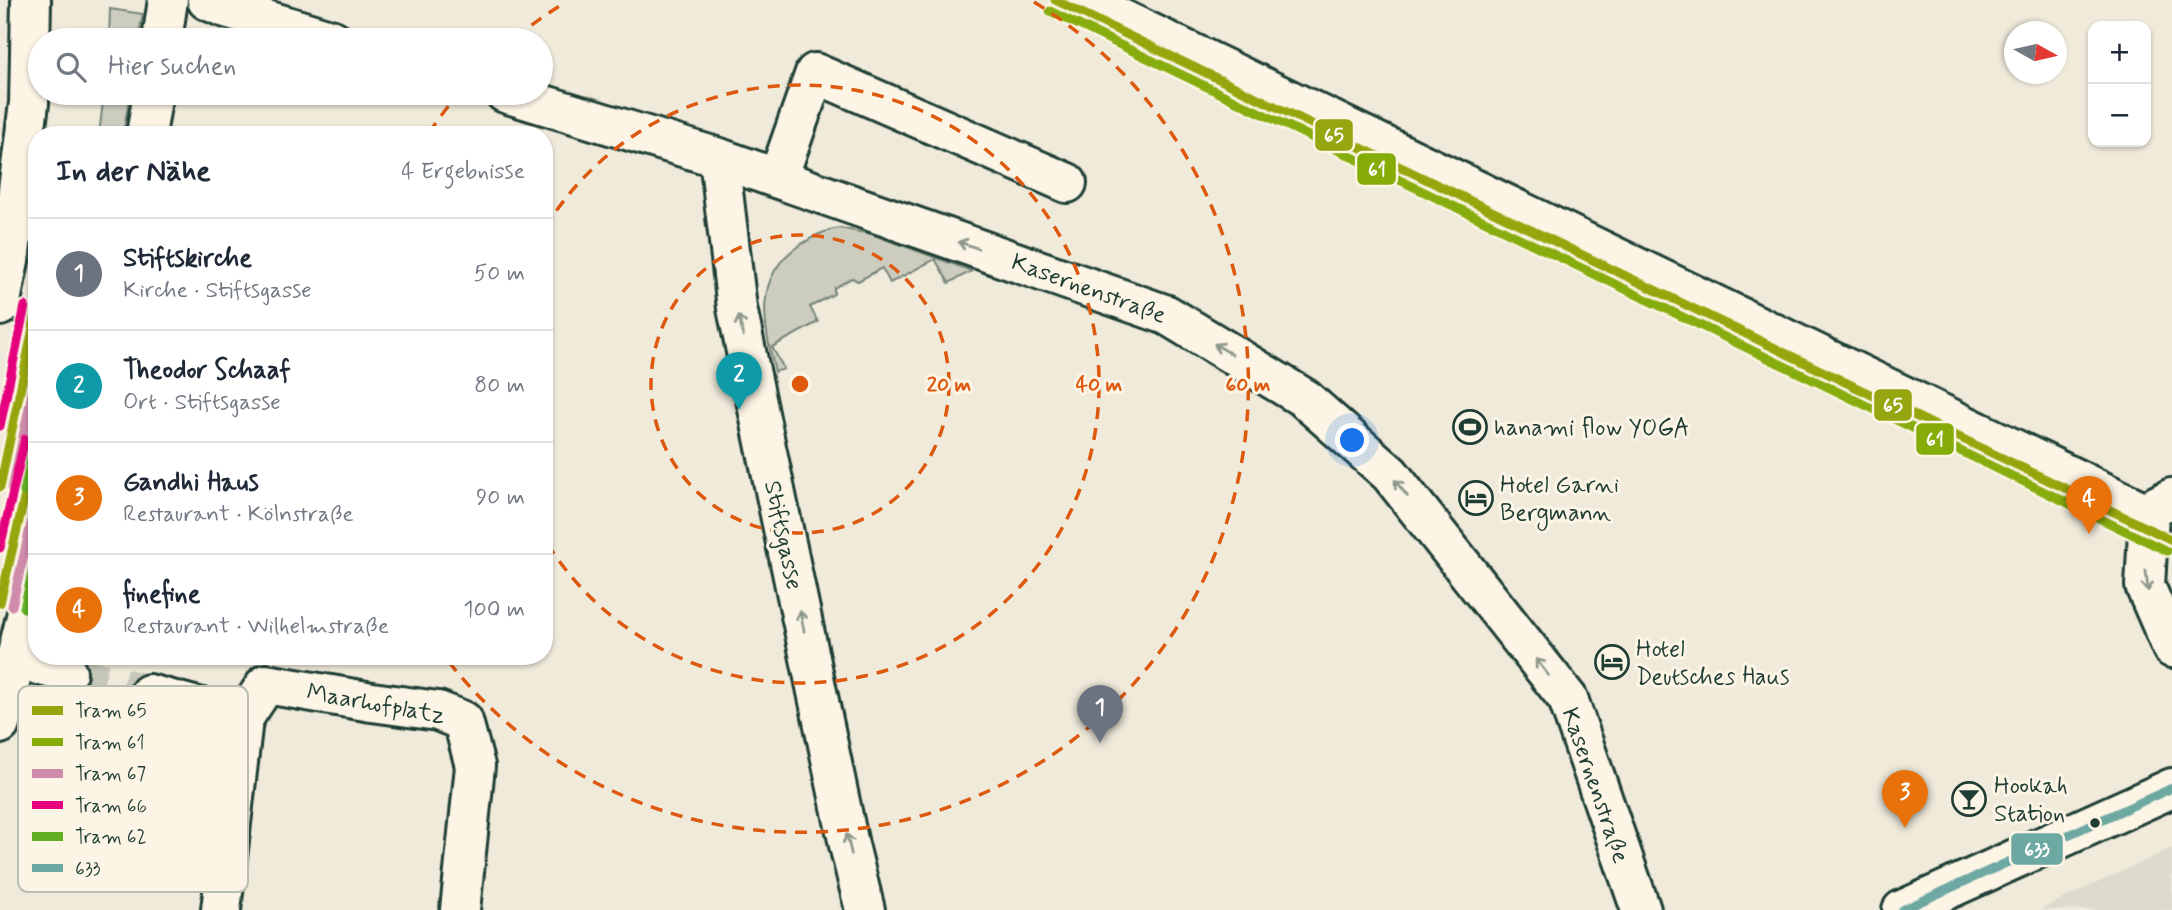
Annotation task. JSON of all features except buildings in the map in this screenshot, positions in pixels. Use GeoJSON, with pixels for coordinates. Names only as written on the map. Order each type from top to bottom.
{"type":"FeatureCollection","features":[{"type":"Feature","properties":{"kind":"street"},"geometry":{"type":"LineString","coordinates":[[30,28],[31,0]]}},
{"type":"Feature","properties":{"kind":"street"},"geometry":{"type":"LineString","coordinates":[[164,28],[169,0]]}},
{"type":"Feature","properties":{"kind":"street"},"geometry":{"type":"LineString","coordinates":[[206,0],[293,28]]}},
{"type":"Feature","properties":{"kind":"street"},"geometry":{"type":"LineString","coordinates":[[1082,0],[2160,506],[2146,586],[2172,648]]}},
{"type":"Feature","properties":{"kind":"street"},"geometry":{"type":"LineString","coordinates":[[778,178],[815,73],[1067,183]]}},
{"type":"Feature","properties":{"kind":"street"},"geometry":{"type":"LineString","coordinates":[[0,306],[9,261],[29,105]]}},
{"type":"Feature","properties":{"kind":"street"},"geometry":{"type":"LineString","coordinates":[[148,126],[151,105]]}},
{"type":"Feature","properties":{"kind":"street","name":"Kasernenstraße"},"geometry":{"type":"LineString","coordinates":[[545,105],[719,158],[1167,315],[1304,397],[1390,474],[1568,699],[1641,910]]}},
{"type":"Feature","properties":{"kind":"street","name":"Stiftsgasse"},"geometry":{"type":"LineString","coordinates":[[719,158],[737,308],[849,845],[865,910]]}},
{"type":"Feature","properties":{"kind":"street"},"geometry":{"type":"LineString","coordinates":[[0,724],[28,608]]}},
{"type":"Feature","properties":{"kind":"street"},"geometry":{"type":"LineString","coordinates":[[15,659],[28,662]]}},
{"type":"Feature","properties":{"kind":"street"},"geometry":{"type":"LineString","coordinates":[[37,665],[67,673]]}},
{"type":"Feature","properties":{"kind":"street","name":"Maarhofplatz"},"geometry":{"type":"LineString","coordinates":[[248,711],[266,684],[438,711],[463,720],[475,766],[460,910]]}},
{"type":"Feature","properties":{"kind":"street"},"geometry":{"type":"LineString","coordinates":[[1902,910],[2172,788]]}},
{"type":"Feature","properties":{"kind":"street","name":"Maarhofplatz"},"geometry":{"type":"LineString","coordinates":[[222,910],[224,892]]}},
{"type":"Feature","properties":{"kind":"shaded area"},"geometry":{"type":"Polygon","coordinates":[[[110,9],[143,14],[140,28],[109,28],[110,9]]]}},
{"type":"Feature","properties":{"kind":"shaded area"},"geometry":{"type":"Polygon","coordinates":[[[103,105],[128,105],[124,126],[100,126],[103,105]]]}},
{"type":"Feature","properties":{"kind":"shaded area"},"geometry":{"type":"Polygon","coordinates":[[[839,228],[871,234],[972,271],[949,283],[935,259],[890,283],[882,268],[858,281],[852,278],[834,288],[834,294],[810,307],[818,322],[772,347],[784,369],[775,372],[765,319],[768,286],[774,271],[785,257],[800,245],[823,232],[839,228]]]}},
{"type":"Feature","properties":{"kind":"shaded area"},"geometry":{"type":"Polygon","coordinates":[[[2172,848],[2172,910],[2039,910],[2172,848]]]}},
{"type":"Feature","properties":{"kind":"tunnel"},"geometry":{"type":"LineString","coordinates":[[67,673],[118,686]]}},
{"type":"Feature","properties":{"kind":"tram line","name":"65"},"geometry":{"type":"LineString","coordinates":[[1055,0],[2172,540]]}},
{"type":"Feature","properties":{"kind":"tram line","name":"61"},"geometry":{"type":"LineString","coordinates":[[1050,11],[2167,551]]}},
{"type":"Feature","properties":{"kind":"tram line","name":"66"},"geometry":{"type":"LineString","coordinates":[[0,426],[25,306]]}},
{"type":"Feature","properties":{"kind":"tram line","name":"65"},"geometry":{"type":"LineString","coordinates":[[0,487],[28,352]]}},
{"type":"Feature","properties":{"kind":"tram line","name":"67"},"geometry":{"type":"LineString","coordinates":[[12,489],[28,413]]}},
{"type":"Feature","properties":{"kind":"tram line","name":"66"},"geometry":{"type":"LineString","coordinates":[[0,548],[25,439]]}},
{"type":"Feature","properties":{"kind":"tram line","name":"62"},"geometry":{"type":"LineString","coordinates":[[24,492],[28,473]]}},
{"type":"Feature","properties":{"kind":"tram line","name":"65"},"geometry":{"type":"LineString","coordinates":[[0,603],[28,482]]}},
{"type":"Feature","properties":{"kind":"tram line","name":"67"},"geometry":{"type":"LineString","coordinates":[[12,606],[28,537]]}},
{"type":"Feature","properties":{"kind":"tram line","name":"62"},"geometry":{"type":"LineString","coordinates":[[24,608],[28,591]]}},
{"type":"Feature","properties":{"kind":"transit line","name":"633"},"geometry":{"type":"LineString","coordinates":[[1902,910],[2172,788]]}},
{"type":"Feature","properties":{"kind":"place","name":"Theodor Schaaf"},"geometry":{"type":"Point","coordinates":[739,410]}},
{"type":"Feature","properties":{"kind":"place","name":"hanami flow YOGA"},"geometry":{"type":"Point","coordinates":[1470,427]}},
{"type":"Feature","properties":{"kind":"place","name":"Hotel Garni Bergmann"},"geometry":{"type":"Point","coordinates":[1476,498]}},
{"type":"Feature","properties":{"kind":"place","name":"finefine"},"geometry":{"type":"Point","coordinates":[2089,534]}},
{"type":"Feature","properties":{"kind":"place","name":"Hotel Deutsches Haus"},"geometry":{"type":"Point","coordinates":[1612,662]}},
{"type":"Feature","properties":{"kind":"place","name":"Stiftskirche"},"geometry":{"type":"Point","coordinates":[1100,743]}},
{"type":"Feature","properties":{"kind":"place","name":"Hookah Station"},"geometry":{"type":"Point","coordinates":[1969,799]}},
{"type":"Feature","properties":{"kind":"place","name":"Gandhi Haus"},"geometry":{"type":"Point","coordinates":[1905,828]}}]}
